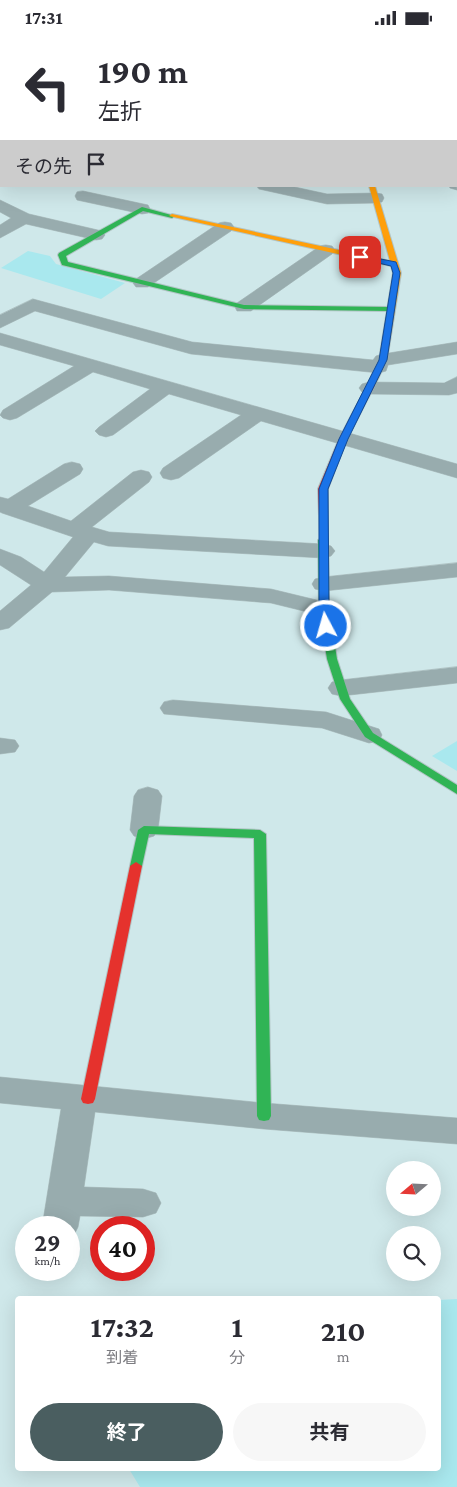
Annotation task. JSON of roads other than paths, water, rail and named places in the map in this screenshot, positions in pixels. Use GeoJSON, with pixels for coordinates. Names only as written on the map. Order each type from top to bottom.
{"type":"FeatureCollection","features":[{"type":"Feature","properties":{"kind":"street"},"geometry":{"type":"LineString","coordinates":[[270,187],[328,199],[374,192],[397,273],[381,364],[343,439],[323,489],[324,609],[332,659],[345,699],[369,735]]}},
{"type":"Feature","properties":{"kind":"street"},"geometry":{"type":"LineString","coordinates":[[83,196],[394,264]]}},
{"type":"Feature","properties":{"kind":"street"},"geometry":{"type":"LineString","coordinates":[[0,205],[22,218],[96,235]]}},
{"type":"Feature","properties":{"kind":"street"},"geometry":{"type":"LineString","coordinates":[[142,209],[62,255],[65,263],[244,307],[390,309]]}},
{"type":"Feature","properties":{"kind":"street"},"geometry":{"type":"LineString","coordinates":[[0,233],[22,218]]}},
{"type":"Feature","properties":{"kind":"street"},"geometry":{"type":"LineString","coordinates":[[142,283],[225,227]]}},
{"type":"Feature","properties":{"kind":"street"},"geometry":{"type":"LineString","coordinates":[[244,307],[326,250]]}},
{"type":"Feature","properties":{"kind":"street"},"geometry":{"type":"LineString","coordinates":[[457,348],[381,364],[191,348],[33,305],[1,336],[90,365],[457,471]]}},
{"type":"Feature","properties":{"kind":"street"},"geometry":{"type":"LineString","coordinates":[[10,413],[90,365]]}},
{"type":"Feature","properties":{"kind":"street"},"geometry":{"type":"LineString","coordinates":[[369,388],[448,389],[457,383]]}},
{"type":"Feature","properties":{"kind":"street"},"geometry":{"type":"LineString","coordinates":[[106,431],[166,387]]}},
{"type":"Feature","properties":{"kind":"street"},"geometry":{"type":"LineString","coordinates":[[171,473],[257,414]]}},
{"type":"Feature","properties":{"kind":"street"},"geometry":{"type":"LineString","coordinates":[[5,506],[72,469]]}},
{"type":"Feature","properties":{"kind":"street"},"geometry":{"type":"LineString","coordinates":[[0,623],[46,585],[81,531],[141,477]]}},
{"type":"Feature","properties":{"kind":"street"},"geometry":{"type":"LineString","coordinates":[[5,506],[108,539],[323,551]]}},
{"type":"Feature","properties":{"kind":"street"},"geometry":{"type":"LineString","coordinates":[[4,563],[46,585],[109,583],[151,596],[271,596],[324,609]]}},
{"type":"Feature","properties":{"kind":"street"},"geometry":{"type":"LineString","coordinates":[[324,584],[457,570]]}},
{"type":"Feature","properties":{"kind":"street"},"geometry":{"type":"LineString","coordinates":[[341,688],[457,675]]}},
{"type":"Feature","properties":{"kind":"street"},"geometry":{"type":"LineString","coordinates":[[173,708],[326,720],[369,735],[457,791]]}},
{"type":"Feature","properties":{"kind":"street"},"geometry":{"type":"LineString","coordinates":[[143,1203],[62,1214],[84,1099],[144,830],[148,796]]}},
{"type":"Feature","properties":{"kind":"street"},"geometry":{"type":"LineString","coordinates":[[144,830],[260,834],[264,1116]]}},
{"type":"Feature","properties":{"kind":"street"},"geometry":{"type":"LineString","coordinates":[[0,1090],[264,1116],[457,1131]]}}]}
